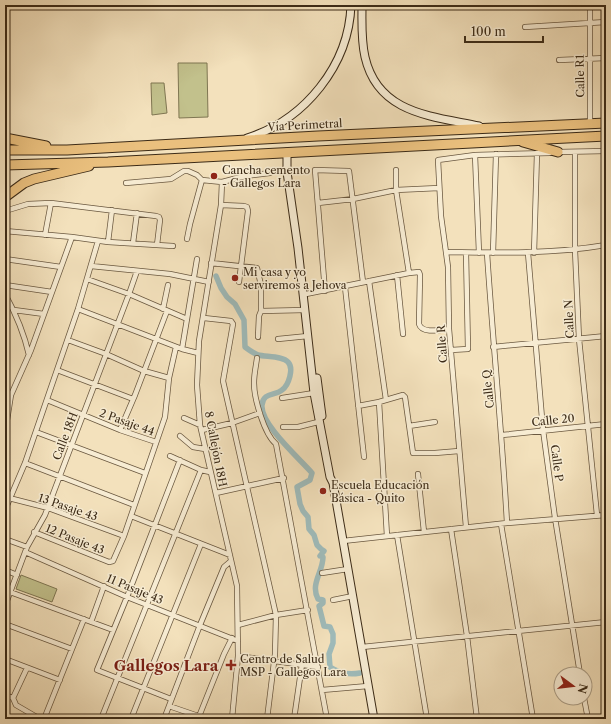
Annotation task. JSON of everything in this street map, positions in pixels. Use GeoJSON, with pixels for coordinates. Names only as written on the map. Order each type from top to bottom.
{"type":"FeatureCollection","features":[{"type":"Feature","properties":{"kind":"highway","name":"Vía Perimetral"},"geometry":{"type":"LineString","coordinates":[[5,150],[66,150],[606,123]]}},
{"type":"Feature","properties":{"kind":"highway"},"geometry":{"type":"LineString","coordinates":[[5,165],[108,162],[606,136]]}},
{"type":"Feature","properties":{"kind":"highway"},"geometry":{"type":"LineString","coordinates":[[5,138],[66,150]]}},
{"type":"Feature","properties":{"kind":"highway"},"geometry":{"type":"LineString","coordinates":[[518,140],[558,152]]}},
{"type":"Feature","properties":{"kind":"highway"},"geometry":{"type":"LineString","coordinates":[[5,197],[24,183],[34,179],[108,162]]}},
{"type":"Feature","properties":{"kind":"street"},"geometry":{"type":"LineString","coordinates":[[228,142],[259,134],[273,127],[297,110],[317,92],[332,70],[343,46],[350,20],[351,5]]}},
{"type":"Feature","properties":{"kind":"street"},"geometry":{"type":"LineString","coordinates":[[362,5],[363,46],[368,67],[379,86],[394,102],[413,112],[489,128]]}},
{"type":"Feature","properties":{"kind":"street","name":"Calle R1"},"geometry":{"type":"LineString","coordinates":[[590,5],[590,123]]}},
{"type":"Feature","properties":{"kind":"street"},"geometry":{"type":"LineString","coordinates":[[525,27],[606,22]]}},
{"type":"Feature","properties":{"kind":"street"},"geometry":{"type":"LineString","coordinates":[[559,60],[606,58]]}},
{"type":"Feature","properties":{"kind":"street"},"geometry":{"type":"LineString","coordinates":[[479,253],[475,155],[606,151]]}},
{"type":"Feature","properties":{"kind":"street"},"geometry":{"type":"LineString","coordinates":[[287,152],[287,172],[298,248],[308,336],[374,719]]}},
{"type":"Feature","properties":{"kind":"street","name":"Calle N"},"geometry":{"type":"LineString","coordinates":[[575,152],[575,250],[579,339],[597,515]]}},
{"type":"Feature","properties":{"kind":"street"},"geometry":{"type":"LineString","coordinates":[[534,253],[537,153]]}},
{"type":"Feature","properties":{"kind":"street"},"geometry":{"type":"LineString","coordinates":[[493,253],[496,154]]}},
{"type":"Feature","properties":{"kind":"street","name":"Calle R"},"geometry":{"type":"LineString","coordinates":[[466,527],[449,329],[448,267],[441,216],[438,160],[475,155]]}},
{"type":"Feature","properties":{"kind":"street"},"geometry":{"type":"LineString","coordinates":[[325,291],[315,170],[349,171],[363,282]]}},
{"type":"Feature","properties":{"kind":"street"},"geometry":{"type":"LineString","coordinates":[[396,170],[396,190],[409,273]]}},
{"type":"Feature","properties":{"kind":"street"},"geometry":{"type":"LineString","coordinates":[[126,183],[172,179],[184,171],[197,174],[202,180],[222,182],[245,176],[270,174]]}},
{"type":"Feature","properties":{"kind":"street"},"geometry":{"type":"LineString","coordinates":[[187,239],[202,180]]}},
{"type":"Feature","properties":{"kind":"street","name":"8 Callejón 18H"},"geometry":{"type":"LineString","coordinates":[[222,182],[221,205],[198,353],[197,385],[201,428],[205,450],[238,586],[238,656],[232,719]]}},
{"type":"Feature","properties":{"kind":"street"},"geometry":{"type":"LineString","coordinates":[[318,203],[353,199],[396,190],[439,188]]}},
{"type":"Feature","properties":{"kind":"street"},"geometry":{"type":"LineString","coordinates":[[45,234],[51,203]]}},
{"type":"Feature","properties":{"kind":"street"},"geometry":{"type":"LineString","coordinates":[[5,210],[28,204],[51,203],[156,216],[159,218],[157,245]]}},
{"type":"Feature","properties":{"kind":"street"},"geometry":{"type":"LineString","coordinates":[[221,205],[244,206],[247,207],[248,211],[239,282]]}},
{"type":"Feature","properties":{"kind":"street"},"geometry":{"type":"LineString","coordinates":[[108,242],[112,210]]}},
{"type":"Feature","properties":{"kind":"street"},"geometry":{"type":"LineString","coordinates":[[133,243],[137,213]]}},
{"type":"Feature","properties":{"kind":"street"},"geometry":{"type":"LineString","coordinates":[[5,231],[45,234],[108,242],[173,246]]}},
{"type":"Feature","properties":{"kind":"street"},"geometry":{"type":"LineString","coordinates":[[5,433],[11,395],[29,355],[72,237]]}},
{"type":"Feature","properties":{"kind":"street"},"geometry":{"type":"LineString","coordinates":[[5,510],[8,498],[25,463],[68,340],[88,279],[98,241]]}},
{"type":"Feature","properties":{"kind":"street"},"geometry":{"type":"LineString","coordinates":[[446,252],[534,253],[575,250],[606,245]]}},
{"type":"Feature","properties":{"kind":"street"},"geometry":{"type":"LineString","coordinates":[[298,248],[301,252],[306,294],[313,365],[314,393],[318,422],[330,477],[333,483]]}},
{"type":"Feature","properties":{"kind":"street"},"geometry":{"type":"LineString","coordinates":[[451,350],[468,349],[466,253]]}},
{"type":"Feature","properties":{"kind":"street","name":"Calle Q"},"geometry":{"type":"LineString","coordinates":[[487,253],[493,347],[502,435],[507,523]]}},
{"type":"Feature","properties":{"kind":"street","name":"Calle P"},"geometry":{"type":"LineString","coordinates":[[528,253],[544,430],[555,518],[579,666]]}},
{"type":"Feature","properties":{"kind":"street"},"geometry":{"type":"LineString","coordinates":[[5,259],[61,267]]}},
{"type":"Feature","properties":{"kind":"street"},"geometry":{"type":"LineString","coordinates":[[182,349],[197,259]]}},
{"type":"Feature","properties":{"kind":"street"},"geometry":{"type":"LineString","coordinates":[[212,263],[255,268],[258,270],[261,285],[261,311],[259,316],[258,337]]}},
{"type":"Feature","properties":{"kind":"street"},"geometry":{"type":"LineString","coordinates":[[91,266],[170,274],[209,282]]}},
{"type":"Feature","properties":{"kind":"street","name":"Calle 18H"},"geometry":{"type":"LineString","coordinates":[[5,606],[26,550],[34,532],[48,508],[117,324],[130,294],[137,271]]}},
{"type":"Feature","properties":{"kind":"street"},"geometry":{"type":"LineString","coordinates":[[306,294],[417,272],[420,273],[418,324],[425,330],[449,329]]}},
{"type":"Feature","properties":{"kind":"street"},"geometry":{"type":"LineString","coordinates":[[397,275],[403,334]]}},
{"type":"Feature","properties":{"kind":"street"},"geometry":{"type":"LineString","coordinates":[[88,279],[130,294],[187,319]]}},
{"type":"Feature","properties":{"kind":"street"},"geometry":{"type":"LineString","coordinates":[[369,281],[386,400]]}},
{"type":"Feature","properties":{"kind":"street"},"geometry":{"type":"LineString","coordinates":[[5,285],[52,292]]}},
{"type":"Feature","properties":{"kind":"street"},"geometry":{"type":"LineString","coordinates":[[120,430],[156,339],[165,310],[168,285]]}},
{"type":"Feature","properties":{"kind":"street"},"geometry":{"type":"LineString","coordinates":[[345,287],[364,456]]}},
{"type":"Feature","properties":{"kind":"street"},"geometry":{"type":"LineString","coordinates":[[5,294],[14,310],[24,334],[29,355]]}},
{"type":"Feature","properties":{"kind":"street"},"geometry":{"type":"LineString","coordinates":[[78,309],[176,347],[198,353]]}},
{"type":"Feature","properties":{"kind":"street"},"geometry":{"type":"LineString","coordinates":[[14,310],[44,314]]}},
{"type":"Feature","properties":{"kind":"street"},"geometry":{"type":"LineString","coordinates":[[261,311],[305,310]]}},
{"type":"Feature","properties":{"kind":"street"},"geometry":{"type":"LineString","coordinates":[[204,318],[233,322],[223,381],[276,615],[274,661],[267,719]]}},
{"type":"Feature","properties":{"kind":"street"},"geometry":{"type":"LineString","coordinates":[[278,339],[308,336]]}},
{"type":"Feature","properties":{"kind":"street"},"geometry":{"type":"LineString","coordinates":[[493,347],[606,336]]}},
{"type":"Feature","properties":{"kind":"street"},"geometry":{"type":"LineString","coordinates":[[68,340],[106,354],[144,371],[169,378]]}},
{"type":"Feature","properties":{"kind":"street"},"geometry":{"type":"LineString","coordinates":[[124,536],[165,417],[169,378],[176,347]]}},
{"type":"Feature","properties":{"kind":"street"},"geometry":{"type":"LineString","coordinates":[[257,358],[254,384],[260,413],[267,434],[276,444],[284,478],[327,719]]}},
{"type":"Feature","properties":{"kind":"street"},"geometry":{"type":"LineString","coordinates":[[57,370],[133,399]]}},
{"type":"Feature","properties":{"kind":"street"},"geometry":{"type":"LineString","coordinates":[[282,398],[314,393]]}},
{"type":"Feature","properties":{"kind":"street"},"geometry":{"type":"LineString","coordinates":[[5,398],[11,395]]}},
{"type":"Feature","properties":{"kind":"street"},"geometry":{"type":"LineString","coordinates":[[358,406],[403,395],[405,396],[413,453],[459,452]]}},
{"type":"Feature","properties":{"kind":"street","name":"2 Pasaje 44"},"geometry":{"type":"LineString","coordinates":[[47,400],[120,430],[156,442]]}},
{"type":"Feature","properties":{"kind":"street"},"geometry":{"type":"LineString","coordinates":[[379,402],[387,536]]}},
{"type":"Feature","properties":{"kind":"street"},"geometry":{"type":"LineString","coordinates":[[184,418],[201,428],[232,423],[260,413]]}},
{"type":"Feature","properties":{"kind":"street"},"geometry":{"type":"LineString","coordinates":[[283,428],[289,426],[298,427],[318,422]]}},
{"type":"Feature","properties":{"kind":"street"},"geometry":{"type":"LineString","coordinates":[[409,426],[435,422]]}},
{"type":"Feature","properties":{"kind":"street","name":"Calle 20"},"geometry":{"type":"LineString","coordinates":[[502,435],[606,424]]}},
{"type":"Feature","properties":{"kind":"street"},"geometry":{"type":"LineString","coordinates":[[36,432],[145,474]]}},
{"type":"Feature","properties":{"kind":"street"},"geometry":{"type":"LineString","coordinates":[[180,436],[193,447],[205,450]]}},
{"type":"Feature","properties":{"kind":"street"},"geometry":{"type":"LineString","coordinates":[[170,456],[201,470],[210,472]]}},
{"type":"Feature","properties":{"kind":"street"},"geometry":{"type":"LineString","coordinates":[[171,699],[97,670],[180,460]]}},
{"type":"Feature","properties":{"kind":"street"},"geometry":{"type":"LineString","coordinates":[[25,463],[134,505]]}},
{"type":"Feature","properties":{"kind":"street"},"geometry":{"type":"LineString","coordinates":[[101,719],[174,533],[201,470]]}},
{"type":"Feature","properties":{"kind":"street"},"geometry":{"type":"LineString","coordinates":[[418,474],[424,532]]}},
{"type":"Feature","properties":{"kind":"street"},"geometry":{"type":"LineString","coordinates":[[216,494],[284,478]]}},
{"type":"Feature","properties":{"kind":"street","name":"13 Pasaje 43"},"geometry":{"type":"LineString","coordinates":[[8,498],[48,508],[124,536]]}},
{"type":"Feature","properties":{"kind":"street"},"geometry":{"type":"LineString","coordinates":[[343,541],[555,518],[606,515]]}},
{"type":"Feature","properties":{"kind":"street"},"geometry":{"type":"LineString","coordinates":[[131,516],[230,555]]}},
{"type":"Feature","properties":{"kind":"street"},"geometry":{"type":"LineString","coordinates":[[501,524],[533,719]]}},
{"type":"Feature","properties":{"kind":"street"},"geometry":{"type":"LineString","coordinates":[[451,529],[467,636],[477,719]]}},
{"type":"Feature","properties":{"kind":"street","name":"12 Pasaje 43"},"geometry":{"type":"LineString","coordinates":[[34,532],[109,562],[113,561],[124,536]]}},
{"type":"Feature","properties":{"kind":"street"},"geometry":{"type":"LineString","coordinates":[[397,535],[427,719]]}},
{"type":"Feature","properties":{"kind":"street","name":"11 Pasaje 43"},"geometry":{"type":"LineString","coordinates":[[5,538],[26,550],[104,586],[238,641]]}},
{"type":"Feature","properties":{"kind":"street"},"geometry":{"type":"LineString","coordinates":[[131,719],[201,544]]}},
{"type":"Feature","properties":{"kind":"street"},"geometry":{"type":"LineString","coordinates":[[164,719],[224,567],[231,561]]}},
{"type":"Feature","properties":{"kind":"street"},"geometry":{"type":"LineString","coordinates":[[322,573],[348,569]]}},
{"type":"Feature","properties":{"kind":"street"},"geometry":{"type":"LineString","coordinates":[[5,570],[17,574]]}},
{"type":"Feature","properties":{"kind":"street"},"geometry":{"type":"LineString","coordinates":[[91,622],[104,586]]}},
{"type":"Feature","properties":{"kind":"street"},"geometry":{"type":"LineString","coordinates":[[10,592],[113,630]]}},
{"type":"Feature","properties":{"kind":"street"},"geometry":{"type":"LineString","coordinates":[[333,600],[353,596]]}},
{"type":"Feature","properties":{"kind":"street"},"geometry":{"type":"LineString","coordinates":[[238,625],[276,615],[308,610]]}},
{"type":"Feature","properties":{"kind":"street"},"geometry":{"type":"LineString","coordinates":[[44,719],[84,619]]}},
{"type":"Feature","properties":{"kind":"street"},"geometry":{"type":"LineString","coordinates":[[362,647],[606,622]]}},
{"type":"Feature","properties":{"kind":"street"},"geometry":{"type":"LineString","coordinates":[[5,624],[72,649]]}},
{"type":"Feature","properties":{"kind":"street"},"geometry":{"type":"LineString","coordinates":[[198,718],[232,638]]}},
{"type":"Feature","properties":{"kind":"street"},"geometry":{"type":"LineString","coordinates":[[238,656],[318,666]]}},
{"type":"Feature","properties":{"kind":"street"},"geometry":{"type":"LineString","coordinates":[[5,659],[60,680]]}},
{"type":"Feature","properties":{"kind":"street"},"geometry":{"type":"LineString","coordinates":[[294,719],[302,664]]}},
{"type":"Feature","properties":{"kind":"street"},"geometry":{"type":"LineString","coordinates":[[27,668],[14,698],[16,705],[40,719]]}},
{"type":"Feature","properties":{"kind":"street"},"geometry":{"type":"LineString","coordinates":[[322,690],[368,686]]}},
{"type":"Feature","properties":{"kind":"street"},"geometry":{"type":"LineString","coordinates":[[5,695],[14,698]]}},
{"type":"Feature","properties":{"kind":"street"},"geometry":{"type":"LineString","coordinates":[[168,706],[198,718],[207,719]]}},
{"type":"Feature","properties":{"kind":"street"},"geometry":{"type":"LineString","coordinates":[[586,706],[588,719]]}},
{"type":"Feature","properties":{"kind":"shaded area"},"geometry":{"type":"Polygon","coordinates":[[[178,63],[207,63],[208,117],[179,118],[178,63]]]}},
{"type":"Feature","properties":{"kind":"shaded area"},"geometry":{"type":"Polygon","coordinates":[[[151,83],[164,83],[167,113],[152,115],[151,83]]]}},
{"type":"Feature","properties":{"kind":"shaded area"},"geometry":{"type":"Polygon","coordinates":[[[21,575],[57,589],[52,602],[16,589],[21,575]]]}},
{"type":"Feature","properties":{"kind":"waterway"},"geometry":{"type":"LineString","coordinates":[[216,276],[221,288],[227,297],[235,304],[244,320],[245,347],[258,355],[286,360],[290,365],[291,372],[285,388],[265,398],[262,405],[263,413],[267,422],[282,441],[312,473],[310,480],[297,487],[300,504],[308,517],[309,529],[314,535],[317,545],[324,551],[320,556],[323,557],[315,588],[318,599],[323,600],[323,603],[319,606],[324,626],[330,627],[333,634],[333,643],[329,654],[330,667],[345,673],[360,673]]}},
{"type":"Feature","properties":{"kind":"place","name":"Cancha cemento - Gallegos Lara"},"geometry":{"type":"Point","coordinates":[214,176]}},
{"type":"Feature","properties":{"kind":"place","name":"Mi casa y yo serviremos a Jehova"},"geometry":{"type":"Point","coordinates":[235,278]}},
{"type":"Feature","properties":{"kind":"place","name":"Escuela Educación Básica - Quito"},"geometry":{"type":"Point","coordinates":[323,491]}},
{"type":"Feature","properties":{"kind":"place","name":"Centro de Salud MSP - Gallegos Lara"},"geometry":{"type":"Point","coordinates":[231,665]}},
{"type":"Feature","properties":{"kind":"district","name":"Gallegos Lara"},"geometry":{"type":"Point","coordinates":[166,665]}}]}
